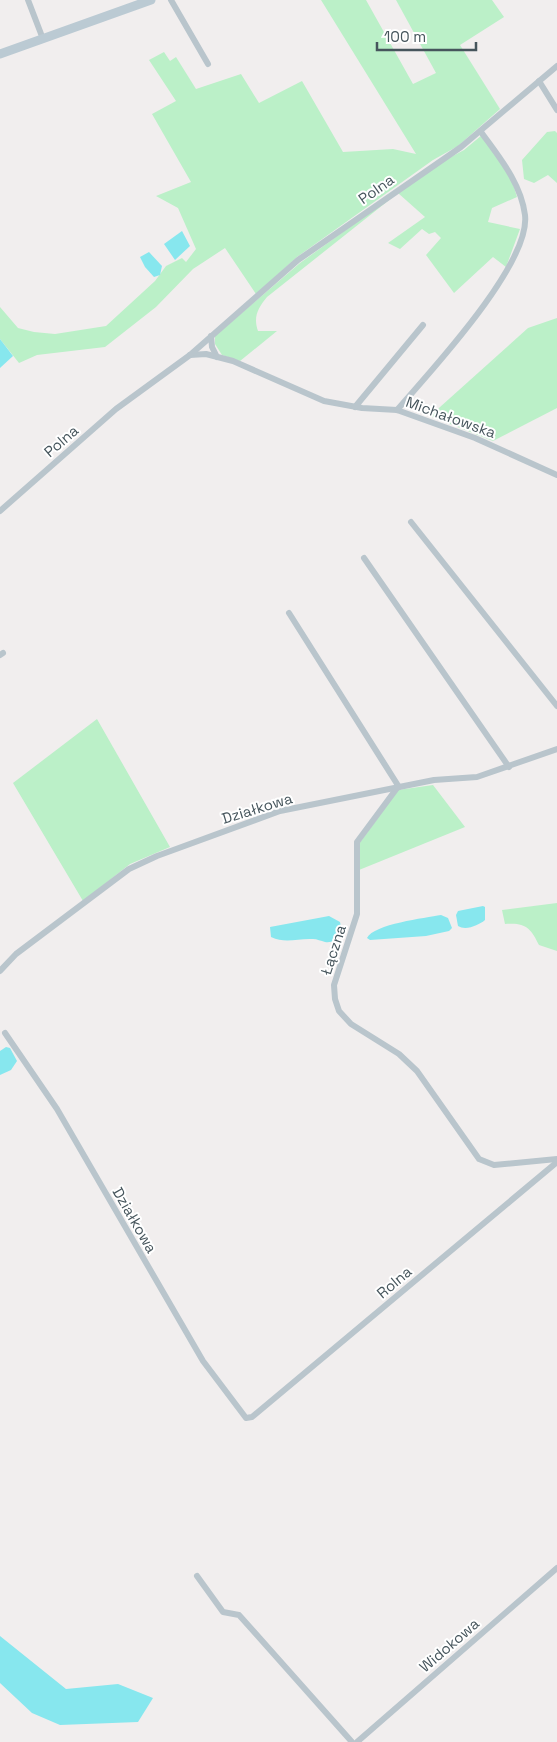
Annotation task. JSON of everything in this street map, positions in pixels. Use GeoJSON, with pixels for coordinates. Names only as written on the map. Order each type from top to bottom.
{"type":"FeatureCollection","features":[{"type":"Feature","properties":{"kind":"street"},"geometry":{"type":"LineString","coordinates":[[28,0],[42,39]]}},
{"type":"Feature","properties":{"kind":"street"},"geometry":{"type":"LineString","coordinates":[[0,54],[152,0]]}},
{"type":"Feature","properties":{"kind":"street"},"geometry":{"type":"LineString","coordinates":[[171,0],[208,64]]}},
{"type":"Feature","properties":{"kind":"street","name":"Polna"},"geometry":{"type":"LineString","coordinates":[[0,511],[116,409],[190,354],[298,260],[481,132],[557,66]]}},
{"type":"Feature","properties":{"kind":"street"},"geometry":{"type":"LineString","coordinates":[[539,81],[548,91],[557,110]]}},
{"type":"Feature","properties":{"kind":"street"},"geometry":{"type":"LineString","coordinates":[[397,410],[474,320],[504,278],[520,241],[525,216],[511,173],[481,132]]}},
{"type":"Feature","properties":{"kind":"street"},"geometry":{"type":"LineString","coordinates":[[354,407],[423,324]]}},
{"type":"Feature","properties":{"kind":"street"},"geometry":{"type":"LineString","coordinates":[[211,336],[212,347],[217,357]]}},
{"type":"Feature","properties":{"kind":"street","name":"Michałowska"},"geometry":{"type":"LineString","coordinates":[[190,354],[206,354],[234,361],[324,401],[354,407],[397,410],[475,438],[557,475]]}},
{"type":"Feature","properties":{"kind":"street"},"geometry":{"type":"LineString","coordinates":[[412,522],[557,706]]}},
{"type":"Feature","properties":{"kind":"street"},"geometry":{"type":"LineString","coordinates":[[364,558],[509,767]]}},
{"type":"Feature","properties":{"kind":"street"},"geometry":{"type":"LineString","coordinates":[[289,613],[398,787]]}},
{"type":"Feature","properties":{"kind":"street","name":"Działkowa"},"geometry":{"type":"LineString","coordinates":[[0,971],[16,954],[129,869],[143,862],[260,817],[434,780],[477,777],[557,749]]}},
{"type":"Feature","properties":{"kind":"street","name":"Łączna"},"geometry":{"type":"LineString","coordinates":[[398,787],[357,842],[357,914],[334,985],[335,999],[340,1011],[351,1024],[399,1054],[417,1071],[479,1159],[494,1165],[557,1160]]}},
{"type":"Feature","properties":{"kind":"street","name":"Działkowa"},"geometry":{"type":"LineString","coordinates":[[5,1033],[57,1109],[203,1361],[246,1418]]}},
{"type":"Feature","properties":{"kind":"street","name":"Rolna"},"geometry":{"type":"LineString","coordinates":[[246,1418],[252,1417],[557,1160]]}},
{"type":"Feature","properties":{"kind":"street","name":"Widokowa"},"geometry":{"type":"LineString","coordinates":[[357,1742],[557,1568]]}},
{"type":"Feature","properties":{"kind":"street"},"geometry":{"type":"LineString","coordinates":[[197,1576],[223,1612],[239,1615],[352,1742]]}},
{"type":"Feature","properties":{"kind":"green space"},"geometry":{"type":"Polygon","coordinates":[[[321,0],[366,0],[413,84],[436,73],[396,0],[492,0],[504,17],[460,45],[500,109],[458,146],[433,160],[297,257],[256,294],[225,248],[193,269],[156,307],[105,347],[37,355],[19,363],[0,339],[0,307],[18,328],[34,332],[55,334],[106,326],[155,281],[166,266],[182,258],[186,262],[196,249],[178,208],[156,196],[191,182],[152,114],[176,101],[149,60],[164,52],[170,61],[176,57],[196,89],[241,74],[259,103],[302,81],[343,152],[393,149],[416,154],[321,0]]]}},
{"type":"Feature","properties":{"kind":"green space"},"geometry":{"type":"Polygon","coordinates":[[[555,131],[557,133],[557,183],[548,175],[534,183],[524,179],[522,160],[547,132],[555,131]]]}},
{"type":"Feature","properties":{"kind":"green space"},"geometry":{"type":"Polygon","coordinates":[[[482,135],[510,174],[517,197],[492,208],[488,222],[520,229],[506,267],[493,257],[454,293],[426,255],[441,238],[435,232],[429,234],[422,229],[400,249],[388,243],[425,217],[398,193],[267,297],[257,313],[258,331],[277,331],[240,361],[222,355],[215,344],[215,336],[300,263],[436,165],[464,150],[482,135]]]}},
{"type":"Feature","properties":{"kind":"green space"},"geometry":{"type":"Polygon","coordinates":[[[557,318],[557,408],[493,441],[430,416],[528,328],[557,318]]]}},
{"type":"Feature","properties":{"kind":"green space"},"geometry":{"type":"Polygon","coordinates":[[[97,719],[170,847],[130,864],[83,901],[13,783],[97,719]]]}},
{"type":"Feature","properties":{"kind":"green space"},"geometry":{"type":"Polygon","coordinates":[[[433,785],[465,827],[359,870],[359,844],[398,790],[433,785]]]}},
{"type":"Feature","properties":{"kind":"green space"},"geometry":{"type":"Polygon","coordinates":[[[557,903],[557,951],[539,945],[533,934],[526,927],[518,924],[505,924],[502,910],[557,903]]]}},
{"type":"Feature","properties":{"kind":"water"},"geometry":{"type":"Polygon","coordinates":[[[182,231],[190,246],[175,260],[164,244],[182,231]]]}},
{"type":"Feature","properties":{"kind":"water"},"geometry":{"type":"Polygon","coordinates":[[[149,252],[162,266],[160,275],[154,277],[145,267],[140,257],[149,252]]]}},
{"type":"Feature","properties":{"kind":"water"},"geometry":{"type":"Polygon","coordinates":[[[0,339],[13,356],[0,368],[0,339]]]}},
{"type":"Feature","properties":{"kind":"water"},"geometry":{"type":"Polygon","coordinates":[[[485,907],[485,920],[468,928],[458,926],[456,915],[458,911],[485,907]]]}},
{"type":"Feature","properties":{"kind":"water"},"geometry":{"type":"Polygon","coordinates":[[[441,915],[448,918],[452,928],[449,931],[426,936],[370,940],[367,938],[372,933],[389,925],[441,915]]]}},
{"type":"Feature","properties":{"kind":"water"},"geometry":{"type":"Polygon","coordinates":[[[329,916],[340,922],[341,926],[340,933],[333,941],[325,942],[313,939],[282,940],[271,937],[270,927],[329,916]]]}},
{"type":"Feature","properties":{"kind":"water"},"geometry":{"type":"Polygon","coordinates":[[[6,1047],[10,1048],[17,1061],[11,1070],[0,1075],[0,1051],[6,1047]]]}},
{"type":"Feature","properties":{"kind":"water"},"geometry":{"type":"Polygon","coordinates":[[[0,1636],[66,1689],[118,1684],[153,1698],[138,1722],[60,1725],[32,1713],[0,1683],[0,1636]]]}}]}
